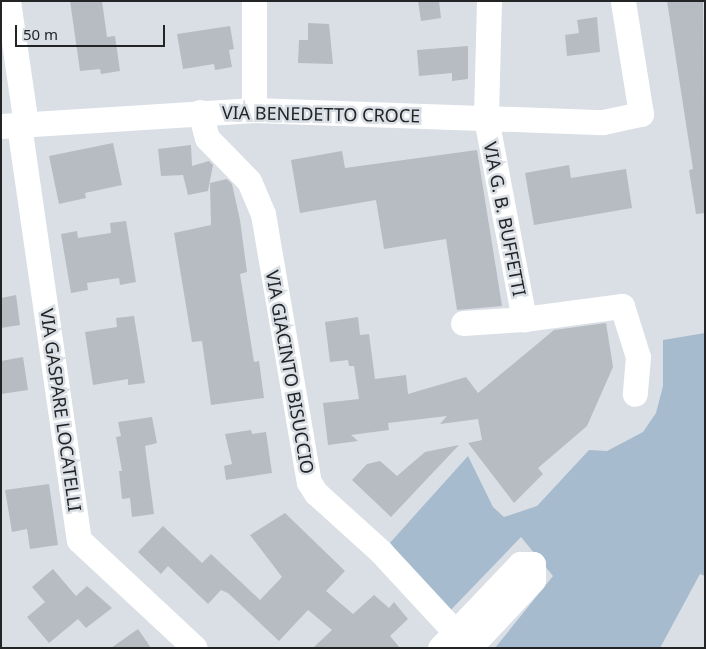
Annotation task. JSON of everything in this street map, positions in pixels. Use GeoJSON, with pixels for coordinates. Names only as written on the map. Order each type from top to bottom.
{"type":"FeatureCollection","features":[{"type":"Feature","properties":{"kind":"street","name":"VIA GASPARE LOCATELLI"},"geometry":{"type":"LineString","coordinates":[[8,1],[15,125],[79,540],[192,647]]}},
{"type":"Feature","properties":{"kind":"street"},"geometry":{"type":"LineString","coordinates":[[254,1],[254,110]]}},
{"type":"Feature","properties":{"kind":"street","name":"VIA G. B. BUFFETTI"},"geometry":{"type":"LineString","coordinates":[[489,1],[486,118],[524,319]]}},
{"type":"Feature","properties":{"kind":"street","name":"VIA BENEDETTO CROCE"},"geometry":{"type":"LineString","coordinates":[[15,125],[254,110],[603,122],[641,114],[623,1]]}},
{"type":"Feature","properties":{"kind":"street","name":"VIA GIACINTO BISUCCIO"},"geometry":{"type":"LineString","coordinates":[[200,112],[208,138],[249,181],[263,214],[309,482],[316,493],[381,552],[458,644]]}},
{"type":"Feature","properties":{"kind":"street"},"geometry":{"type":"LineString","coordinates":[[463,323],[524,319],[622,306],[638,357],[635,394]]}},
{"type":"Feature","properties":{"kind":"shaded area"},"geometry":{"type":"Polygon","coordinates":[[[705,333],[705,576],[700,574],[660,648],[495,648],[553,576],[521,537],[446,615],[388,545],[468,456],[493,507],[504,517],[537,506],[589,450],[607,451],[643,432],[656,413],[663,386],[663,340],[705,333]]]}},
{"type":"Feature","properties":{"kind":"building"},"geometry":{"type":"Polygon","coordinates":[[[70,1],[102,1],[107,37],[115,36],[120,71],[101,74],[100,69],[80,71],[70,1]]]}},
{"type":"Feature","properties":{"kind":"building"},"geometry":{"type":"Polygon","coordinates":[[[418,1],[439,1],[441,18],[421,21],[418,1]]]}},
{"type":"Feature","properties":{"kind":"building"},"geometry":{"type":"Polygon","coordinates":[[[667,1],[703,1],[705,213],[696,214],[689,170],[693,169],[667,1]]]}},
{"type":"Feature","properties":{"kind":"building"},"geometry":{"type":"Polygon","coordinates":[[[597,17],[600,52],[567,56],[565,35],[579,33],[577,20],[597,17]]]}},
{"type":"Feature","properties":{"kind":"building"},"geometry":{"type":"Polygon","coordinates":[[[308,23],[329,24],[333,64],[298,63],[299,40],[308,40],[308,23]]]}},
{"type":"Feature","properties":{"kind":"building"},"geometry":{"type":"Polygon","coordinates":[[[230,26],[234,49],[229,50],[232,67],[215,70],[214,64],[183,69],[177,34],[230,26]]]}},
{"type":"Feature","properties":{"kind":"building"},"geometry":{"type":"Polygon","coordinates":[[[468,46],[468,79],[452,81],[452,73],[419,76],[417,50],[468,46]]]}},
{"type":"Feature","properties":{"kind":"building"},"geometry":{"type":"Polygon","coordinates":[[[113,143],[122,185],[85,193],[86,198],[59,204],[49,156],[113,143]]]}},
{"type":"Feature","properties":{"kind":"building"},"geometry":{"type":"Polygon","coordinates":[[[191,145],[192,166],[209,161],[213,165],[208,191],[188,195],[183,175],[161,176],[158,149],[191,145]]]}},
{"type":"Feature","properties":{"kind":"building"},"geometry":{"type":"Polygon","coordinates":[[[477,150],[502,306],[457,310],[446,239],[384,249],[376,200],[300,213],[291,160],[342,151],[345,168],[477,150]]]}},
{"type":"Feature","properties":{"kind":"building"},"geometry":{"type":"Polygon","coordinates":[[[569,165],[571,178],[626,169],[632,208],[534,225],[525,173],[569,165]]]}},
{"type":"Feature","properties":{"kind":"building"},"geometry":{"type":"Polygon","coordinates":[[[227,179],[232,184],[240,220],[247,272],[240,274],[254,362],[259,361],[264,398],[211,405],[202,341],[192,342],[174,233],[211,225],[210,183],[227,179]]]}},
{"type":"Feature","properties":{"kind":"building"},"geometry":{"type":"Polygon","coordinates":[[[126,221],[136,282],[120,285],[119,278],[87,283],[88,290],[71,293],[61,234],[77,231],[78,238],[111,233],[110,223],[126,221]]]}},
{"type":"Feature","properties":{"kind":"building"},"geometry":{"type":"Polygon","coordinates":[[[16,295],[20,325],[1,328],[1,298],[16,295]]]}},
{"type":"Feature","properties":{"kind":"building"},"geometry":{"type":"Polygon","coordinates":[[[134,316],[145,383],[128,385],[128,379],[93,385],[85,332],[117,327],[116,318],[134,316]]]}},
{"type":"Feature","properties":{"kind":"building"},"geometry":{"type":"Polygon","coordinates":[[[358,317],[360,335],[369,334],[375,379],[406,375],[408,394],[466,377],[478,393],[554,330],[606,323],[613,367],[587,426],[538,468],[543,474],[514,503],[468,443],[482,440],[478,419],[440,424],[447,416],[388,423],[389,430],[351,435],[358,441],[328,445],[323,403],[359,399],[354,366],[349,366],[348,360],[330,362],[325,322],[358,317]]]}},
{"type":"Feature","properties":{"kind":"building"},"geometry":{"type":"Polygon","coordinates":[[[23,357],[28,390],[1,394],[1,361],[23,357]]]}},
{"type":"Feature","properties":{"kind":"building"},"geometry":{"type":"Polygon","coordinates":[[[152,417],[157,443],[145,446],[154,514],[132,517],[130,498],[122,499],[119,471],[122,471],[116,437],[121,436],[118,422],[152,417]]]}},
{"type":"Feature","properties":{"kind":"building"},"geometry":{"type":"Polygon","coordinates":[[[251,430],[252,434],[266,432],[272,473],[226,480],[224,466],[232,464],[225,434],[251,430]]]}},
{"type":"Feature","properties":{"kind":"building"},"geometry":{"type":"Polygon","coordinates":[[[459,445],[391,517],[352,480],[367,464],[380,461],[397,476],[425,452],[459,445]]]}},
{"type":"Feature","properties":{"kind":"building"},"geometry":{"type":"Polygon","coordinates":[[[49,484],[58,545],[30,549],[27,529],[12,532],[5,490],[49,484]]]}},
{"type":"Feature","properties":{"kind":"building"},"geometry":{"type":"Polygon","coordinates":[[[285,513],[345,571],[326,591],[353,614],[374,595],[389,608],[394,602],[408,619],[390,636],[400,648],[313,648],[332,630],[308,610],[279,641],[228,593],[221,590],[208,604],[168,566],[161,574],[138,552],[163,526],[202,563],[211,554],[260,600],[282,577],[250,535],[285,513]]]}},
{"type":"Feature","properties":{"kind":"building"},"geometry":{"type":"Polygon","coordinates":[[[53,569],[76,596],[87,586],[112,608],[86,628],[78,619],[49,643],[27,617],[45,602],[32,587],[53,569]]]}},
{"type":"Feature","properties":{"kind":"building"},"geometry":{"type":"Polygon","coordinates":[[[138,629],[151,648],[111,648],[138,629]]]}}]}
